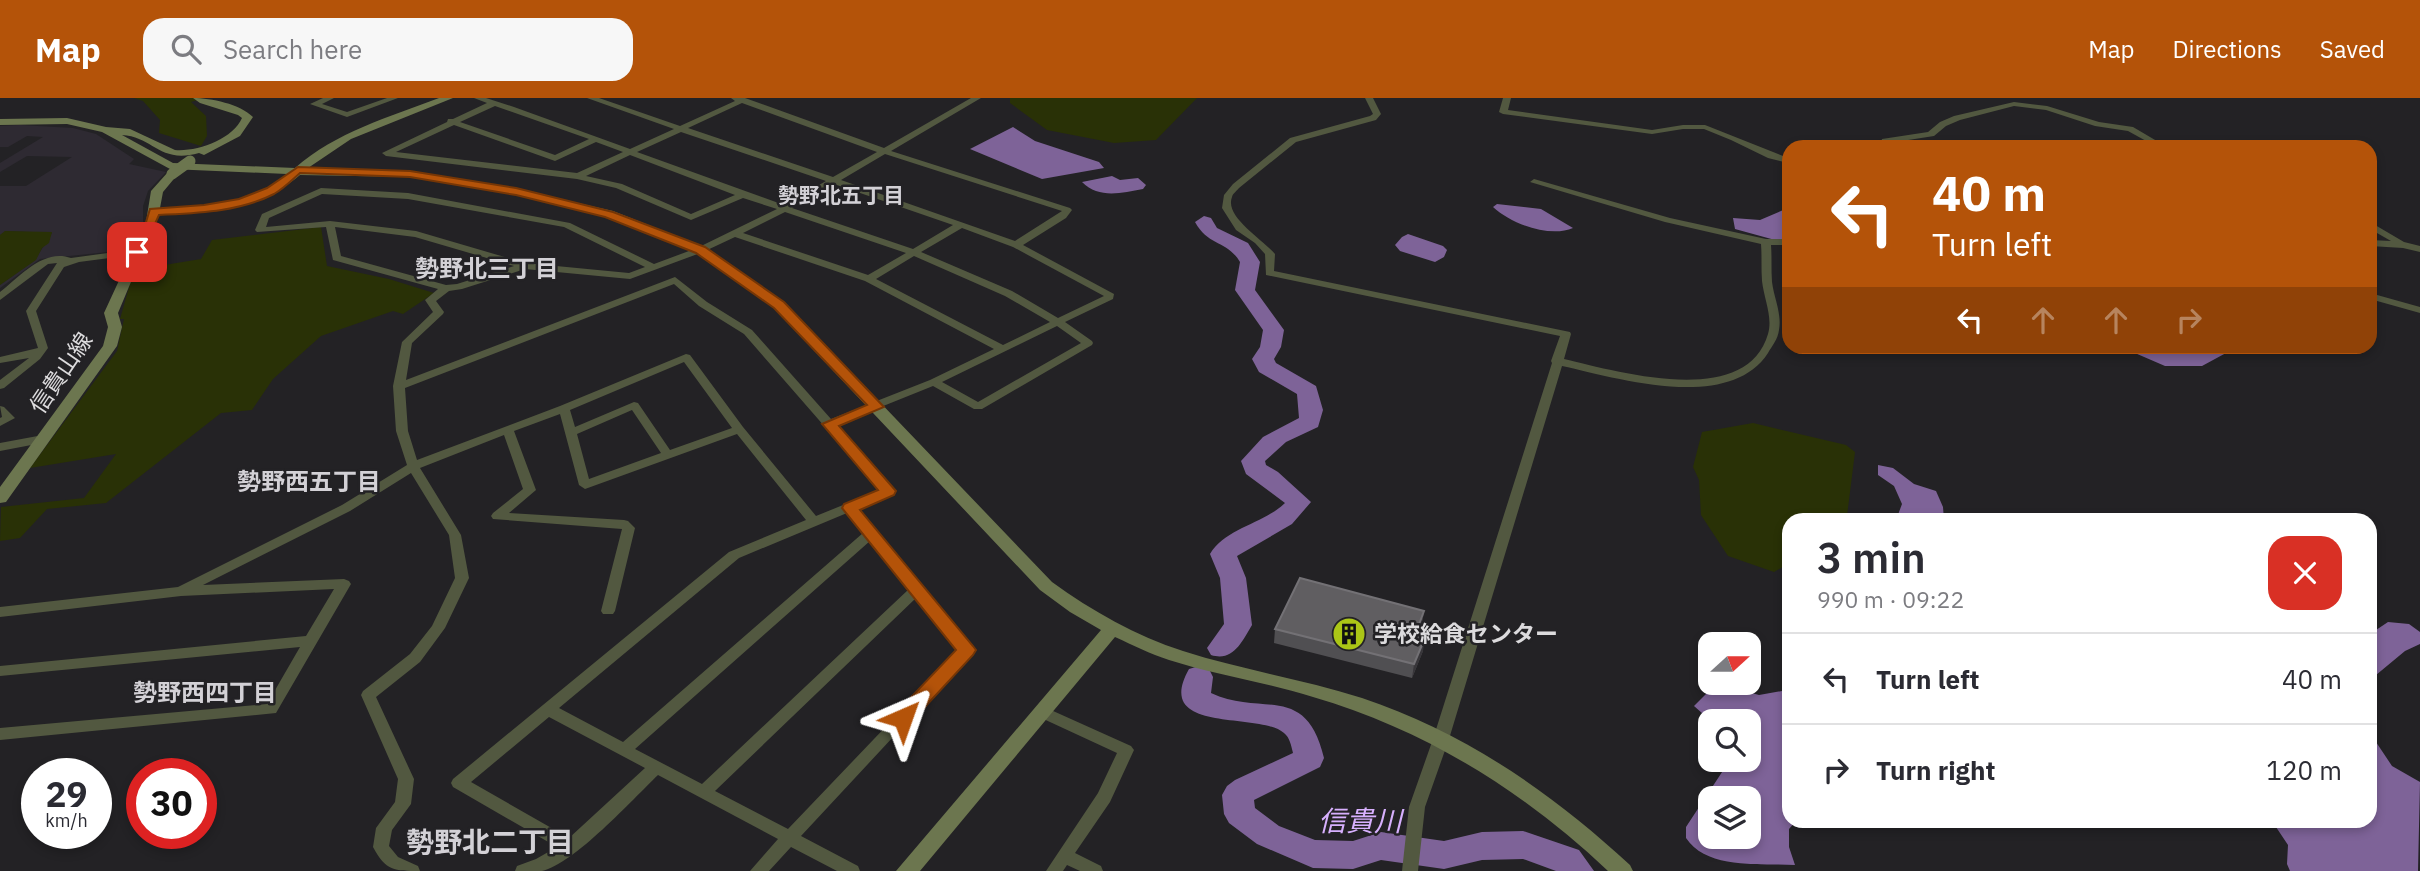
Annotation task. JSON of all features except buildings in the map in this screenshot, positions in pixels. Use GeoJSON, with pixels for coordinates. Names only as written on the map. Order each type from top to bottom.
{"type":"FeatureCollection","features":[{"type":"Feature","properties":{"kind":"street","name":"信貴山線"},"geometry":{"type":"LineString","coordinates":[[0,498],[110,346],[115,327],[111,313],[152,222],[157,191],[172,174],[240,131],[246,124],[248,117],[234,109],[198,98]]}},
{"type":"Feature","properties":{"kind":"street"},"geometry":{"type":"LineString","coordinates":[[330,98],[314,104],[347,115],[394,98]]}},
{"type":"Feature","properties":{"kind":"street"},"geometry":{"type":"LineString","coordinates":[[154,212],[204,209],[242,202],[271,191],[347,137],[448,98]]}},
{"type":"Feature","properties":{"kind":"street"},"geometry":{"type":"LineString","coordinates":[[478,98],[633,152],[743,195],[914,253],[990,285],[1059,322],[1088,343],[978,407],[934,382]]}},
{"type":"Feature","properties":{"kind":"street"},"geometry":{"type":"LineString","coordinates":[[591,98],[961,224],[1016,245],[1109,294],[1109,297],[934,382],[829,424]]}},
{"type":"Feature","properties":{"kind":"street"},"geometry":{"type":"LineString","coordinates":[[654,268],[567,225],[408,195],[321,191],[265,216],[260,230],[330,224],[416,234],[524,266],[630,276],[654,268],[700,250],[786,208],[977,98]]}},
{"type":"Feature","properties":{"kind":"street"},"geometry":{"type":"LineString","coordinates":[[1369,98],[1376,108],[1377,114],[1373,118],[1293,140],[1236,186],[1227,197],[1227,208],[1240,228],[1270,254],[1269,273],[1566,334],[1518,495],[1417,807],[1410,871]]}},
{"type":"Feature","properties":{"kind":"street"},"geometry":{"type":"LineString","coordinates":[[1507,98],[1503,112],[1651,132],[1705,127],[1782,159]]}},
{"type":"Feature","properties":{"kind":"street"},"geometry":{"type":"LineString","coordinates":[[577,177],[682,130],[739,99],[886,152],[1067,210],[1063,216],[1016,245]]}},
{"type":"Feature","properties":{"kind":"street"},"geometry":{"type":"LineString","coordinates":[[494,103],[386,153],[577,177],[619,186],[691,217],[743,195]]}},
{"type":"Feature","properties":{"kind":"street"},"geometry":{"type":"LineString","coordinates":[[1892,140],[1931,134],[1943,124],[1958,118],[2014,104],[2048,108],[2098,124],[2130,128],[2151,140]]}},
{"type":"Feature","properties":{"kind":"street"},"geometry":{"type":"LineString","coordinates":[[0,122],[67,121],[106,130],[130,132],[173,153],[183,154],[213,146]]}},
{"type":"Feature","properties":{"kind":"street"},"geometry":{"type":"LineString","coordinates":[[451,121],[555,158],[594,140]]}},
{"type":"Feature","properties":{"kind":"street"},"geometry":{"type":"LineString","coordinates":[[106,130],[170,166],[410,174],[516,192],[609,214],[700,250],[779,305],[1046,586],[1076,608],[1112,628],[1175,655],[1316,690],[1386,715],[1441,739],[1489,763],[1538,797],[1622,871]]}},
{"type":"Feature","properties":{"kind":"street"},"geometry":{"type":"LineString","coordinates":[[1534,182],[1618,207],[1766,242],[1782,242]]}},
{"type":"Feature","properties":{"kind":"street"},"geometry":{"type":"LineString","coordinates":[[330,224],[336,258],[446,288],[458,287],[524,266]]}},
{"type":"Feature","properties":{"kind":"street"},"geometry":{"type":"LineString","coordinates":[[869,279],[961,224]]}},
{"type":"Feature","properties":{"kind":"street"},"geometry":{"type":"LineString","coordinates":[[2377,229],[2403,245]]}},
{"type":"Feature","properties":{"kind":"street"},"geometry":{"type":"LineString","coordinates":[[734,233],[869,279],[1001,348]]}},
{"type":"Feature","properties":{"kind":"street"},"geometry":{"type":"LineString","coordinates":[[1556,361],[1675,384],[1704,384],[1734,377],[1750,368],[1772,338],[1774,322],[1766,242]]}},
{"type":"Feature","properties":{"kind":"street"},"geometry":{"type":"LineString","coordinates":[[2377,243],[2420,249]]}},
{"type":"Feature","properties":{"kind":"street"},"geometry":{"type":"LineString","coordinates":[[0,297],[45,261],[137,252]]}},
{"type":"Feature","properties":{"kind":"street"},"geometry":{"type":"LineString","coordinates":[[0,386],[43,348],[31,311],[60,265],[78,259]]}},
{"type":"Feature","properties":{"kind":"street"},"geometry":{"type":"LineString","coordinates":[[399,386],[675,280],[703,304],[748,332],[888,491],[734,555],[459,783],[570,846]]}},
{"type":"Feature","properties":{"kind":"street"},"geometry":{"type":"LineString","coordinates":[[412,871],[392,862],[381,848],[384,828],[403,804],[406,779],[368,695],[415,658],[438,628],[463,578],[454,535],[413,466],[402,431],[399,386],[407,342],[439,312],[430,300],[446,288]]}},
{"type":"Feature","properties":{"kind":"street"},"geometry":{"type":"LineString","coordinates":[[2377,298],[2420,310]]}},
{"type":"Feature","properties":{"kind":"street"},"geometry":{"type":"LineString","coordinates":[[0,360],[40,352]]}},
{"type":"Feature","properties":{"kind":"street"},"geometry":{"type":"LineString","coordinates":[[181,592],[346,508],[413,466],[508,431],[686,357],[739,429],[814,522]]}},
{"type":"Feature","properties":{"kind":"street"},"geometry":{"type":"LineString","coordinates":[[572,432],[634,405],[668,455]]}},
{"type":"Feature","properties":{"kind":"street"},"geometry":{"type":"LineString","coordinates":[[564,408],[585,485],[739,429]]}},
{"type":"Feature","properties":{"kind":"street"},"geometry":{"type":"LineString","coordinates":[[0,409],[9,418],[0,424]]}},
{"type":"Feature","properties":{"kind":"street"},"geometry":{"type":"LineString","coordinates":[[508,431],[530,490],[497,516],[624,524],[629,528],[608,611]]}},
{"type":"Feature","properties":{"kind":"street"},"geometry":{"type":"LineString","coordinates":[[0,447],[43,439]]}},
{"type":"Feature","properties":{"kind":"street"},"geometry":{"type":"LineString","coordinates":[[758,871],[967,650],[850,508]]}},
{"type":"Feature","properties":{"kind":"street"},"geometry":{"type":"LineString","coordinates":[[625,749],[870,534]]}},
{"type":"Feature","properties":{"kind":"street"},"geometry":{"type":"LineString","coordinates":[[0,612],[181,592],[344,584],[271,709],[0,734]]}},
{"type":"Feature","properties":{"kind":"street"},"geometry":{"type":"LineString","coordinates":[[705,791],[916,590]]}},
{"type":"Feature","properties":{"kind":"street"},"geometry":{"type":"LineString","coordinates":[[907,871],[1112,628]]}},
{"type":"Feature","properties":{"kind":"street"},"geometry":{"type":"LineString","coordinates":[[0,671],[311,641]]}},
{"type":"Feature","properties":{"kind":"street"},"geometry":{"type":"LineString","coordinates":[[549,710],[852,871]]}},
{"type":"Feature","properties":{"kind":"street"},"geometry":{"type":"LineString","coordinates":[[1042,712],[1126,750],[1104,797],[1054,871]]}},
{"type":"Feature","properties":{"kind":"street"},"geometry":{"type":"LineString","coordinates":[[523,871],[543,865],[570,846],[656,768]]}},
{"type":"Feature","properties":{"kind":"street"},"geometry":{"type":"LineString","coordinates":[[1066,856],[1095,871]]}},
{"type":"Feature","properties":{"kind":"shaded area"},"geometry":{"type":"Polygon","coordinates":[[[0,126],[73,128],[96,134],[134,159],[129,164],[166,172],[148,191],[143,206],[143,227],[138,236],[118,239],[108,252],[40,259],[0,288],[0,285],[35,260],[52,233],[6,231],[0,235],[0,186],[26,186],[72,157],[27,156],[0,172],[0,163],[43,137],[27,136],[8,147],[0,147],[0,126]]]}},
{"type":"Feature","properties":{"kind":"shaded area"},"geometry":{"type":"Polygon","coordinates":[[[1013,127],[1035,141],[1099,162],[1104,168],[1042,179],[970,149],[1013,127]]]}},
{"type":"Feature","properties":{"kind":"shaded area"},"geometry":{"type":"Polygon","coordinates":[[[1112,176],[1120,180],[1138,178],[1146,185],[1143,189],[1127,192],[1103,193],[1082,182],[1112,176]]]}},
{"type":"Feature","properties":{"kind":"shaded area"},"geometry":{"type":"Polygon","coordinates":[[[1497,204],[1541,209],[1573,228],[1553,231],[1531,228],[1501,213],[1493,207],[1497,204]]]}},
{"type":"Feature","properties":{"kind":"shaded area"},"geometry":{"type":"Polygon","coordinates":[[[1782,211],[1782,240],[1735,229],[1733,218],[1760,220],[1782,211]]]}},
{"type":"Feature","properties":{"kind":"shaded area"},"geometry":{"type":"Polygon","coordinates":[[[1408,234],[1443,246],[1447,250],[1444,257],[1435,262],[1400,251],[1395,245],[1408,234]]]}},
{"type":"Feature","properties":{"kind":"shaded area"},"geometry":{"type":"Polygon","coordinates":[[[2137,354],[2224,354],[2202,366],[2165,366],[2137,354]]]}},
{"type":"Feature","properties":{"kind":"shaded area"},"geometry":{"type":"Polygon","coordinates":[[[1878,465],[1893,468],[1914,484],[1936,491],[1943,513],[1899,513],[1902,504],[1894,486],[1878,475],[1878,465]]]}},
{"type":"Feature","properties":{"kind":"shaded area"},"geometry":{"type":"Polygon","coordinates":[[[2388,622],[2409,624],[2420,632],[2420,644],[2405,651],[2377,674],[2377,629],[2388,622]]]}},
{"type":"Feature","properties":{"kind":"shaded area"},"geometry":{"type":"Polygon","coordinates":[[[1782,691],[1782,828],[1790,828],[1789,847],[1795,865],[1721,860],[1695,848],[1686,838],[1686,827],[1698,809],[1698,849],[1761,849],[1761,786],[1713,786],[1722,772],[1761,772],[1761,709],[1698,710],[1694,706],[1705,695],[1761,695],[1782,691]]]}},
{"type":"Feature","properties":{"kind":"shaded area"},"geometry":{"type":"Polygon","coordinates":[[[2377,744],[2392,766],[2420,782],[2418,871],[2290,871],[2287,864],[2288,845],[2277,828],[2377,828],[2377,744]]]}},
{"type":"Feature","properties":{"kind":"green space"},"geometry":{"type":"Polygon","coordinates":[[[134,98],[204,98],[191,102],[206,116],[207,136],[201,146],[159,133],[160,120],[143,101],[134,98]]]}},
{"type":"Feature","properties":{"kind":"green space"},"geometry":{"type":"Polygon","coordinates":[[[1010,98],[1197,98],[1156,140],[1114,143],[1047,130],[1010,103],[1010,98]]]}},
{"type":"Feature","properties":{"kind":"green space"},"geometry":{"type":"Polygon","coordinates":[[[321,227],[327,266],[389,279],[434,293],[403,314],[393,311],[321,336],[273,379],[252,410],[221,413],[106,503],[47,509],[20,538],[0,541],[1,507],[84,498],[116,454],[30,468],[117,351],[124,319],[120,319],[134,270],[201,259],[212,240],[321,227]]]}},
{"type":"Feature","properties":{"kind":"green space"},"geometry":{"type":"Polygon","coordinates":[[[5,231],[52,232],[49,243],[42,248],[36,260],[0,285],[0,235],[5,231]]]}},
{"type":"Feature","properties":{"kind":"green space"},"geometry":{"type":"Polygon","coordinates":[[[1753,423],[1846,445],[1855,452],[1847,513],[1782,513],[1782,567],[1774,572],[1728,556],[1701,515],[1699,480],[1693,467],[1702,432],[1753,423]]]}},
{"type":"Feature","properties":{"kind":"waterway","name":"信貴川"},"geometry":{"type":"LineString","coordinates":[[1204,222],[1210,232],[1241,247],[1250,262],[1245,290],[1273,330],[1274,338],[1263,359],[1267,367],[1308,391],[1312,410],[1310,422],[1271,442],[1253,461],[1255,469],[1299,502],[1283,518],[1242,539],[1223,554],[1233,578],[1238,625],[1221,648]]}},
{"type":"Feature","properties":{"kind":"waterway","name":"信貴川"},"geometry":{"type":"LineString","coordinates":[[1199,677],[1196,699],[1229,710],[1281,718],[1295,725],[1304,738],[1309,758],[1238,795],[1240,814],[1268,835],[1313,854],[1353,855],[1381,846],[1444,855],[1482,846],[1523,845],[1567,860],[1577,871]]}},
{"type":"Feature","properties":{"kind":"place","name":"学校給食センター"},"geometry":{"type":"Point","coordinates":[1349,634]}},
{"type":"Feature","properties":{"kind":"district","name":"勢野北五丁目"},"geometry":{"type":"Point","coordinates":[841,196]}},
{"type":"Feature","properties":{"kind":"district","name":"勢野北三丁目"},"geometry":{"type":"Point","coordinates":[487,269]}},
{"type":"Feature","properties":{"kind":"district","name":"勢野西五丁目"},"geometry":{"type":"Point","coordinates":[309,482]}},
{"type":"Feature","properties":{"kind":"district","name":"勢野西四丁目"},"geometry":{"type":"Point","coordinates":[205,693]}},
{"type":"Feature","properties":{"kind":"district","name":"勢野北二丁目"},"geometry":{"type":"Point","coordinates":[490,842]}},
{"type":"Feature","properties":{"kind":"route"},"geometry":{"type":"LineString","coordinates":[[137,252],[154,212],[204,209],[242,202],[271,191],[298,170],[410,174],[516,192],[609,214],[700,250],[779,305],[877,407],[829,424],[888,491],[850,508],[967,650],[903,718]]}}]}
